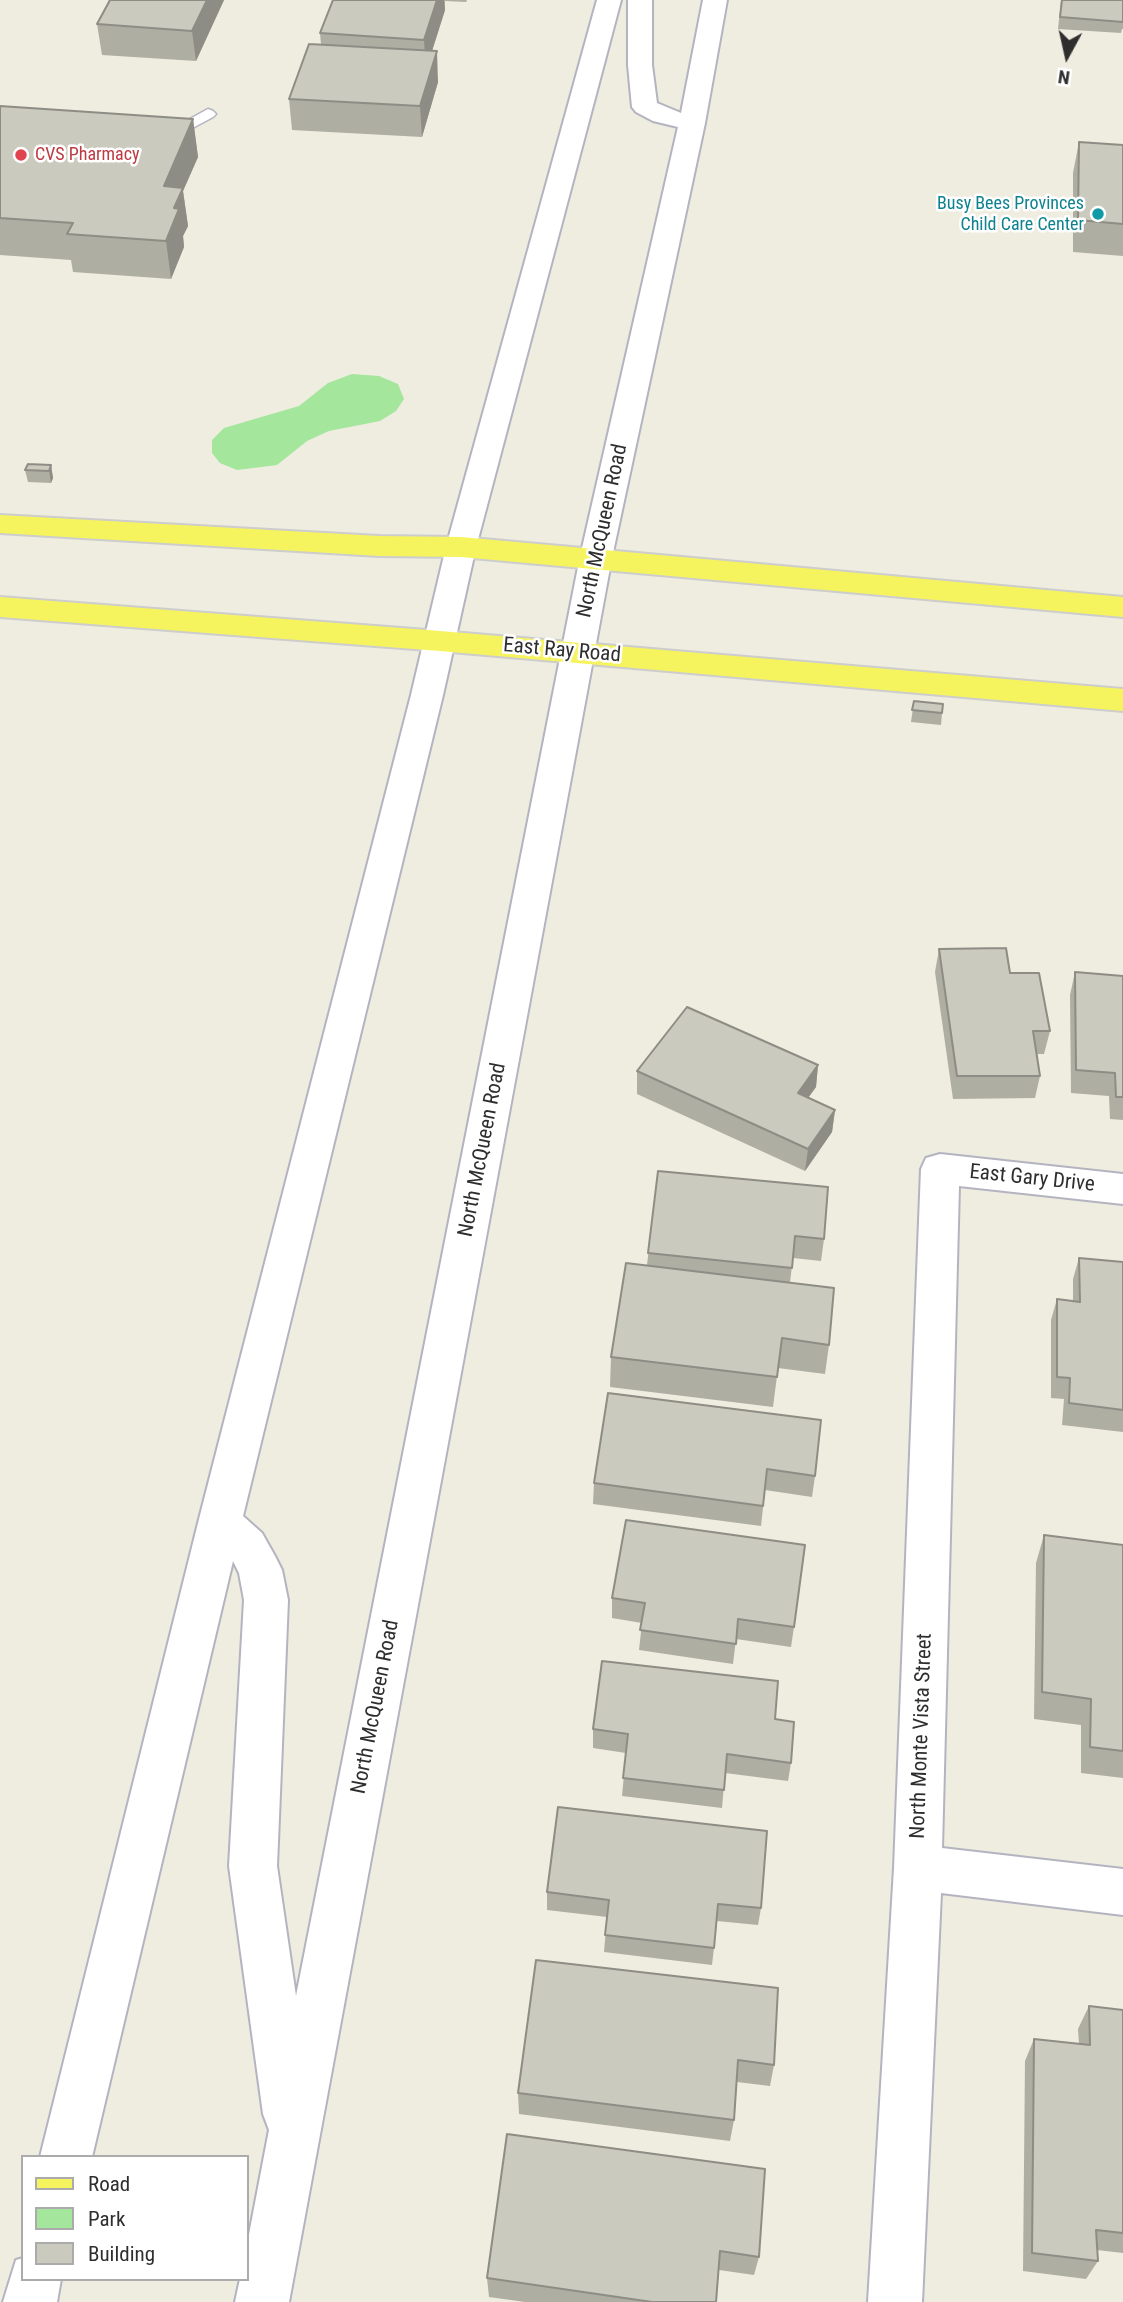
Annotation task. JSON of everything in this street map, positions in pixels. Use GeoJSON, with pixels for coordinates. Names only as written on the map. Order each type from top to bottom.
{"type":"FeatureCollection","features":[{"type":"Feature","properties":{"kind":"main road"},"geometry":{"type":"LineString","coordinates":[[66,2155],[461,547],[609,0]]}},
{"type":"Feature","properties":{"kind":"main road"},"geometry":{"type":"LineString","coordinates":[[640,0],[640,65],[645,107],[662,116],[692,123]]}},
{"type":"Feature","properties":{"kind":"main road","name":"North McQueen Road"},"geometry":{"type":"LineString","coordinates":[[262,2302],[596,557],[692,123],[715,0]]}},
{"type":"Feature","properties":{"kind":"main road"},"geometry":{"type":"LineString","coordinates":[[0,524],[379,546],[461,547],[596,557],[1123,607]]}},
{"type":"Feature","properties":{"kind":"main road","name":"East Ray Road"},"geometry":{"type":"LineString","coordinates":[[0,607],[440,641],[1123,700]]}},
{"type":"Feature","properties":{"kind":"main road","name":"East Gary Drive"},"geometry":{"type":"LineString","coordinates":[[940,1169],[1123,1189]]}},
{"type":"Feature","properties":{"kind":"main road","name":"North Monte Vista Street"},"geometry":{"type":"LineString","coordinates":[[895,2302],[918,1868],[940,1169]]}},
{"type":"Feature","properties":{"kind":"main road"},"geometry":{"type":"LineString","coordinates":[[220,1523],[247,1546],[260,1570],[266,1600],[253,1866],[292,2144]]}},
{"type":"Feature","properties":{"kind":"main road"},"geometry":{"type":"LineString","coordinates":[[918,1868],[1123,1892]]}},
{"type":"Feature","properties":{"kind":"main road"},"geometry":{"type":"LineString","coordinates":[[30,2302],[35,2281]]}},
{"type":"Feature","properties":{"kind":"lane"},"geometry":{"type":"LineString","coordinates":[[151,140],[172,134],[208,114]]}},
{"type":"Feature","properties":{"kind":"green space"},"geometry":{"type":"Polygon","coordinates":[[[352,374],[379,376],[398,384],[404,399],[396,411],[380,421],[329,431],[307,441],[277,465],[237,470],[220,463],[212,453],[212,440],[224,428],[299,406],[328,383],[352,374]]]}},
{"type":"Feature","properties":{"kind":"building"},"geometry":{"type":"Polygon","coordinates":[[[110,0],[207,0],[192,31],[97,24],[110,0]]]}},
{"type":"Feature","properties":{"kind":"building"},"geometry":{"type":"Polygon","coordinates":[[[333,0],[437,0],[424,40],[320,33],[333,0]]]}},
{"type":"Feature","properties":{"kind":"building"},"geometry":{"type":"Polygon","coordinates":[[[1062,0],[1123,0],[1123,22],[1060,17],[1062,0]]]}},
{"type":"Feature","properties":{"kind":"building"},"geometry":{"type":"Polygon","coordinates":[[[309,44],[437,51],[420,106],[289,99],[309,44]]]}},
{"type":"Feature","properties":{"kind":"building","name":"CVS Pharmacy"},"geometry":{"type":"Polygon","coordinates":[[[0,106],[193,119],[164,186],[183,188],[174,208],[179,209],[166,241],[67,234],[73,223],[0,218],[0,106]]]}},
{"type":"Feature","properties":{"kind":"building"},"geometry":{"type":"Polygon","coordinates":[[[1079,142],[1123,145],[1123,224],[1078,220],[1079,142]]]}},
{"type":"Feature","properties":{"kind":"building"},"geometry":{"type":"Polygon","coordinates":[[[28,464],[51,465],[49,471],[25,470],[28,464]]]}},
{"type":"Feature","properties":{"kind":"building"},"geometry":{"type":"Polygon","coordinates":[[[914,701],[943,704],[942,713],[912,710],[914,701]]]}},
{"type":"Feature","properties":{"kind":"building"},"geometry":{"type":"Polygon","coordinates":[[[1006,948],[1010,973],[1039,973],[1050,1031],[1033,1031],[1040,1076],[957,1076],[939,949],[1006,948]]]}},
{"type":"Feature","properties":{"kind":"building"},"geometry":{"type":"Polygon","coordinates":[[[1075,972],[1123,976],[1123,1097],[1116,1097],[1115,1073],[1076,1070],[1075,972]]]}},
{"type":"Feature","properties":{"kind":"building"},"geometry":{"type":"Polygon","coordinates":[[[687,1007],[818,1065],[798,1093],[835,1110],[808,1149],[637,1071],[687,1007]]]}},
{"type":"Feature","properties":{"kind":"building"},"geometry":{"type":"Polygon","coordinates":[[[658,1171],[828,1187],[824,1239],[795,1236],[792,1268],[648,1253],[658,1171]]]}},
{"type":"Feature","properties":{"kind":"building"},"geometry":{"type":"Polygon","coordinates":[[[1079,1258],[1123,1262],[1123,1410],[1069,1403],[1070,1378],[1057,1377],[1057,1299],[1080,1302],[1079,1258]]]}},
{"type":"Feature","properties":{"kind":"building"},"geometry":{"type":"Polygon","coordinates":[[[626,1263],[834,1288],[829,1345],[782,1338],[777,1377],[611,1357],[626,1263]]]}},
{"type":"Feature","properties":{"kind":"building"},"geometry":{"type":"Polygon","coordinates":[[[608,1393],[821,1420],[815,1476],[767,1469],[763,1506],[594,1483],[608,1393]]]}},
{"type":"Feature","properties":{"kind":"building"},"geometry":{"type":"Polygon","coordinates":[[[626,1520],[805,1545],[794,1627],[738,1619],[736,1644],[640,1630],[645,1603],[612,1598],[626,1520]]]}},
{"type":"Feature","properties":{"kind":"building"},"geometry":{"type":"Polygon","coordinates":[[[1044,1535],[1123,1545],[1123,1751],[1090,1747],[1091,1699],[1042,1692],[1044,1535]]]}},
{"type":"Feature","properties":{"kind":"building"},"geometry":{"type":"Polygon","coordinates":[[[602,1661],[778,1681],[775,1719],[794,1722],[791,1763],[727,1754],[724,1790],[623,1778],[628,1734],[593,1729],[602,1661]]]}},
{"type":"Feature","properties":{"kind":"building"},"geometry":{"type":"Polygon","coordinates":[[[558,1807],[767,1831],[761,1908],[718,1904],[714,1948],[605,1935],[609,1900],[547,1892],[558,1807]]]}},
{"type":"Feature","properties":{"kind":"building"},"geometry":{"type":"Polygon","coordinates":[[[536,1960],[778,1988],[774,2065],[738,2060],[734,2120],[518,2093],[536,1960]]]}},
{"type":"Feature","properties":{"kind":"building"},"geometry":{"type":"Polygon","coordinates":[[[1089,2006],[1123,2010],[1123,2233],[1096,2230],[1098,2261],[1032,2253],[1034,2039],[1090,2045],[1089,2006]]]}},
{"type":"Feature","properties":{"kind":"building"},"geometry":{"type":"Polygon","coordinates":[[[507,2134],[765,2169],[759,2257],[720,2251],[716,2302],[652,2302],[487,2278],[507,2134]]]}},
{"type":"Feature","properties":{"kind":"place","name":"CVS Pharmacy"},"geometry":{"type":"Point","coordinates":[21,155]}},
{"type":"Feature","properties":{"kind":"place","name":"Busy Bees Provinces Child Care Center"},"geometry":{"type":"Point","coordinates":[1098,214]}}]}
